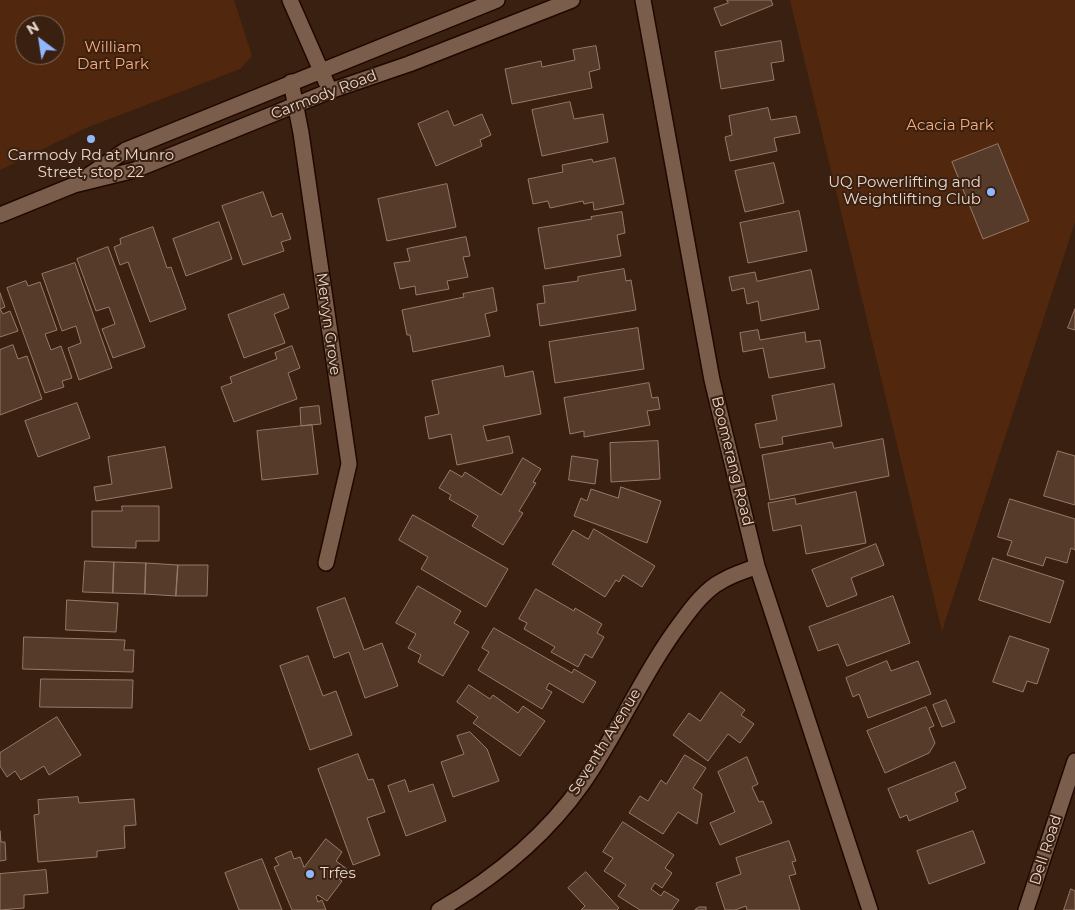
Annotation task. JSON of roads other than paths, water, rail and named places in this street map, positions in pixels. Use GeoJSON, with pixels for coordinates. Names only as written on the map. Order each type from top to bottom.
{"type":"FeatureCollection","features":[{"type":"Feature","properties":{"kind":"street"},"geometry":{"type":"LineString","coordinates":[[290,0],[330,91]]}},
{"type":"Feature","properties":{"kind":"street","name":"Carmody Road"},"geometry":{"type":"LineString","coordinates":[[74,186],[126,150],[497,0]]}},
{"type":"Feature","properties":{"kind":"street","name":"Carmody Road"},"geometry":{"type":"LineString","coordinates":[[0,215],[74,186],[135,170],[330,91],[409,64],[572,0]]}},
{"type":"Feature","properties":{"kind":"street","name":"Boomerang Road"},"geometry":{"type":"LineString","coordinates":[[643,0],[712,380],[757,566],[870,910]]}},
{"type":"Feature","properties":{"kind":"street","name":"Mervyn Grove"},"geometry":{"type":"LineString","coordinates":[[291,82],[349,464],[326,563]]}},
{"type":"Feature","properties":{"kind":"street","name":"Seventh Avenue"},"geometry":{"type":"LineString","coordinates":[[439,910],[492,877],[516,858],[542,832],[591,771],[663,645],[694,604],[721,581],[757,566]]}},
{"type":"Feature","properties":{"kind":"street","name":"Dell Road"},"geometry":{"type":"LineString","coordinates":[[1026,910],[1075,761]]}},
{"type":"Feature","properties":{"kind":"place","name":"Carmody Rd at Munro Street, stop 22"},"geometry":{"type":"Point","coordinates":[91,139]}},
{"type":"Feature","properties":{"kind":"place","name":"UQ Powerlifting and Weightlifting Club"},"geometry":{"type":"Point","coordinates":[991,192]}},
{"type":"Feature","properties":{"kind":"place","name":"Trfes"},"geometry":{"type":"Point","coordinates":[310,874]}},
{"type":"Feature","properties":{"kind":"park label","name":"William Dart Park"},"geometry":{"type":"Point","coordinates":[113,56]}},
{"type":"Feature","properties":{"kind":"park label","name":"Acacia Park"},"geometry":{"type":"Point","coordinates":[950,126]}}]}
